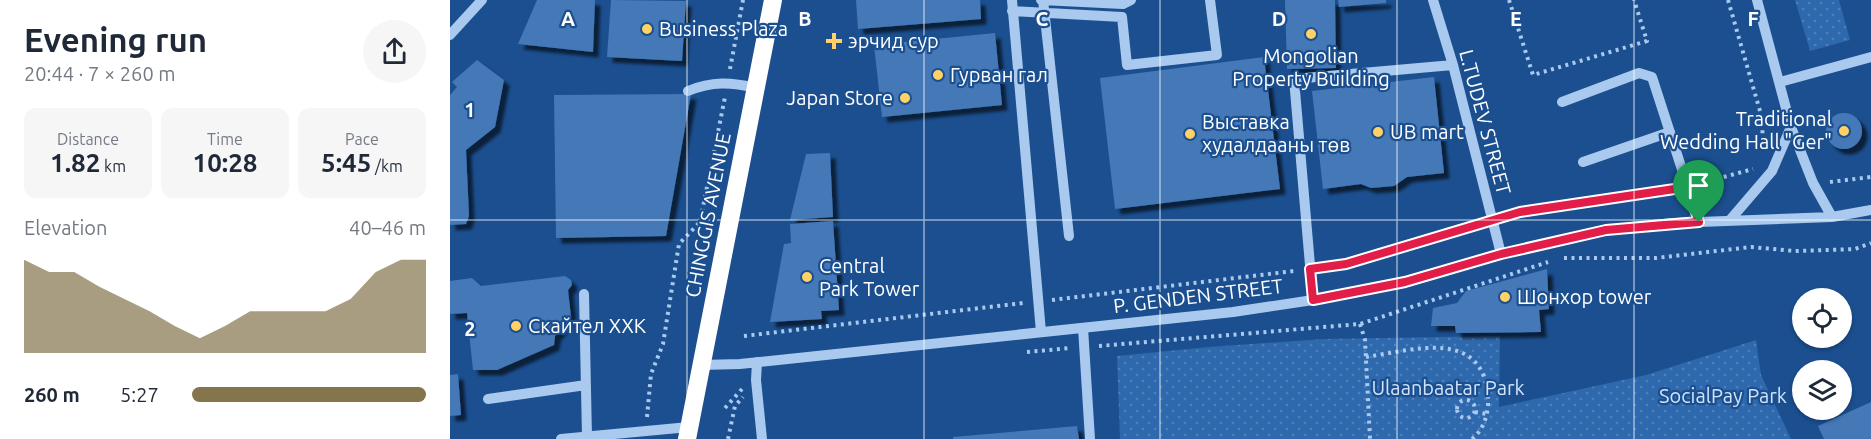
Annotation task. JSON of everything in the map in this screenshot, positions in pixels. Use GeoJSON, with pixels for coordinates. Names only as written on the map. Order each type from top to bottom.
{"type":"FeatureCollection","features":[{"type":"Feature","properties":{"kind":"highway","name":"CHINGGIS AVENUE"},"geometry":{"type":"LineString","coordinates":[[688,433],[773,0]]}},
{"type":"Feature","properties":{"kind":"street"},"geometry":{"type":"LineString","coordinates":[[450,35],[482,0]]}},
{"type":"Feature","properties":{"kind":"street"},"geometry":{"type":"LineString","coordinates":[[1068,236],[1042,0],[1123,4],[1131,0]]}},
{"type":"Feature","properties":{"kind":"street"},"geometry":{"type":"LineString","coordinates":[[1041,332],[1012,6],[1044,13],[1122,17],[1127,65],[1217,55],[1210,0]]}},
{"type":"Feature","properties":{"kind":"street","name":"L.TUDEV STREET"},"geometry":{"type":"LineString","coordinates":[[1433,0],[1453,65],[1501,254]]}},
{"type":"Feature","properties":{"kind":"street"},"geometry":{"type":"LineString","coordinates":[[1757,0],[1791,127],[1813,183],[1832,217]]}},
{"type":"Feature","properties":{"kind":"street"},"geometry":{"type":"LineString","coordinates":[[1780,82],[1871,57]]}},
{"type":"Feature","properties":{"kind":"street"},"geometry":{"type":"LineString","coordinates":[[1313,300],[1294,79],[1453,65]]}},
{"type":"Feature","properties":{"kind":"street"},"geometry":{"type":"LineString","coordinates":[[1562,102],[1639,73],[1652,77],[1699,222]]}},
{"type":"Feature","properties":{"kind":"street"},"geometry":{"type":"LineString","coordinates":[[688,91],[704,85],[728,82],[756,88]]}},
{"type":"Feature","properties":{"kind":"street"},"geometry":{"type":"LineString","coordinates":[[1730,220],[1772,171],[1791,127]]}},
{"type":"Feature","properties":{"kind":"street"},"geometry":{"type":"LineString","coordinates":[[1583,162],[1670,132]]}},
{"type":"Feature","properties":{"kind":"street","name":"P. GENDEN STREET"},"geometry":{"type":"LineString","coordinates":[[701,365],[757,362],[1233,312],[1313,300],[1405,282],[1501,254],[1606,230],[1730,220],[1832,217],[1871,210]]}},
{"type":"Feature","properties":{"kind":"street"},"geometry":{"type":"LineString","coordinates":[[584,294],[587,437]]}},
{"type":"Feature","properties":{"kind":"street"},"geometry":{"type":"LineString","coordinates":[[1083,327],[1090,439]]}},
{"type":"Feature","properties":{"kind":"street"},"geometry":{"type":"LineString","coordinates":[[757,362],[756,383],[762,439]]}},
{"type":"Feature","properties":{"kind":"street"},"geometry":{"type":"LineString","coordinates":[[488,399],[586,384]]}},
{"type":"Feature","properties":{"kind":"street"},"geometry":{"type":"LineString","coordinates":[[561,439],[645,432],[688,433]]}},
{"type":"Feature","properties":{"kind":"path"},"geometry":{"type":"LineString","coordinates":[[645,432],[651,374],[663,344],[679,244],[700,222],[743,0]]}},
{"type":"Feature","properties":{"kind":"path"},"geometry":{"type":"LineString","coordinates":[[1509,0],[1533,75],[1647,41],[1634,0]]}},
{"type":"Feature","properties":{"kind":"path"},"geometry":{"type":"LineString","coordinates":[[1728,0],[1734,22]]}},
{"type":"Feature","properties":{"kind":"path"},"geometry":{"type":"LineString","coordinates":[[744,336],[1346,264],[1520,212],[1688,187],[1762,166]]}},
{"type":"Feature","properties":{"kind":"path"},"geometry":{"type":"LineString","coordinates":[[1360,324],[1365,340],[1370,439]]}},
{"type":"Feature","properties":{"kind":"path"},"geometry":{"type":"LineString","coordinates":[[1366,357],[1432,347],[1452,349],[1472,357],[1483,371],[1489,407],[1484,424],[1472,439]]}},
{"type":"Feature","properties":{"kind":"path"},"geometry":{"type":"LineString","coordinates":[[728,439],[735,406],[756,383]]}},
{"type":"Feature","properties":{"kind":"path"},"geometry":{"type":"LineString","coordinates":[[1475,412],[1473,402],[1468,399],[1459,402],[1457,406],[1459,415],[1463,417],[1467,418],[1475,412],[1487,414]]}},
{"type":"Feature","properties":{"kind":"green space"},"geometry":{"type":"Polygon","coordinates":[[[1795,0],[1839,0],[1850,40],[1810,51],[1795,0]]]}},
{"type":"Feature","properties":{"kind":"green space","name":"Ulaanbaatar Park"},"geometry":{"type":"Polygon","coordinates":[[[1500,336],[1499,407],[1646,375],[1756,340],[1761,375],[1791,439],[1120,439],[1117,356],[1324,339],[1500,336]]]}},
{"type":"Feature","properties":{"kind":"building"},"geometry":{"type":"Polygon","coordinates":[[[537,0],[595,0],[593,52],[518,44],[537,0]]]}},
{"type":"Feature","properties":{"kind":"building","name":"Business Plaza"},"geometry":{"type":"Polygon","coordinates":[[[611,0],[686,1],[682,61],[607,57],[611,0]]]}},
{"type":"Feature","properties":{"kind":"building"},"geometry":{"type":"Polygon","coordinates":[[[856,0],[980,0],[981,19],[858,29],[856,0]]]}},
{"type":"Feature","properties":{"kind":"building","name":"Mongolian Property Building"},"geometry":{"type":"Polygon","coordinates":[[[1285,0],[1335,0],[1336,68],[1287,69],[1285,0]]]}},
{"type":"Feature","properties":{"kind":"building"},"geometry":{"type":"Polygon","coordinates":[[[1338,0],[1386,0],[1386,3],[1339,7],[1338,0]]]}},
{"type":"Feature","properties":{"kind":"building","name":"Гурван гал"},"geometry":{"type":"Polygon","coordinates":[[[995,33],[1002,105],[882,117],[874,45],[995,33]]]}},
{"type":"Feature","properties":{"kind":"building","name":"Выставка худалдааны төв"},"geometry":{"type":"Polygon","coordinates":[[[1264,57],[1280,189],[1115,209],[1100,78],[1264,57]]]}},
{"type":"Feature","properties":{"kind":"building"},"geometry":{"type":"Polygon","coordinates":[[[477,60],[504,80],[495,127],[466,150],[469,216],[466,224],[450,225],[450,95],[457,87],[452,82],[477,60]]]}},
{"type":"Feature","properties":{"kind":"building","name":"UB mart"},"geometry":{"type":"Polygon","coordinates":[[[1434,77],[1444,173],[1407,177],[1394,186],[1371,188],[1361,184],[1323,189],[1312,91],[1434,77]]]}},
{"type":"Feature","properties":{"kind":"building"},"geometry":{"type":"Polygon","coordinates":[[[691,94],[666,236],[556,238],[554,95],[691,94]]]}},
{"type":"Feature","properties":{"kind":"building","name":"Traditional Wedding Hall \"Ger\""},"geometry":{"type":"Polygon","coordinates":[[[1844,113],[1857,118],[1862,131],[1857,144],[1844,149],[1831,144],[1826,131],[1831,118],[1844,113]]]}},
{"type":"Feature","properties":{"kind":"building"},"geometry":{"type":"Polygon","coordinates":[[[830,153],[833,217],[790,220],[806,154],[830,153]]]}},
{"type":"Feature","properties":{"kind":"building","name":"Central Park Tower"},"geometry":{"type":"Polygon","coordinates":[[[833,221],[839,310],[821,311],[822,319],[770,322],[784,244],[791,243],[790,224],[833,221]]]}},
{"type":"Feature","properties":{"kind":"building","name":"Шонхор tower"},"geometry":{"type":"Polygon","coordinates":[[[1547,269],[1549,309],[1539,310],[1541,332],[1456,333],[1455,326],[1431,326],[1433,308],[1457,303],[1466,291],[1547,269]]]}},
{"type":"Feature","properties":{"kind":"building","name":"Скайтел ХХК"},"geometry":{"type":"Polygon","coordinates":[[[565,276],[571,280],[572,285],[568,290],[571,317],[555,336],[554,345],[497,370],[473,370],[467,313],[450,314],[450,281],[472,278],[481,286],[565,276]]]}},
{"type":"Feature","properties":{"kind":"building"},"geometry":{"type":"Polygon","coordinates":[[[458,374],[461,415],[450,416],[450,375],[458,374]]]}},
{"type":"Feature","properties":{"kind":"building"},"geometry":{"type":"Polygon","coordinates":[[[1871,402],[1871,439],[1824,439],[1818,426],[1831,420],[1852,420],[1852,411],[1871,402]]]}},
{"type":"Feature","properties":{"kind":"building"},"geometry":{"type":"Polygon","coordinates":[[[1077,426],[1079,439],[953,439],[953,437],[1077,426]]]}},
{"type":"Feature","properties":{"kind":"place","name":"Business Plaza"},"geometry":{"type":"Point","coordinates":[647,29]}},
{"type":"Feature","properties":{"kind":"place","name":"Mongolian Property Building"},"geometry":{"type":"Point","coordinates":[1311,34]}},
{"type":"Feature","properties":{"kind":"place","name":"эрчид сур"},"geometry":{"type":"Point","coordinates":[834,41]}},
{"type":"Feature","properties":{"kind":"place","name":"Гурван гал"},"geometry":{"type":"Point","coordinates":[938,75]}},
{"type":"Feature","properties":{"kind":"place","name":"Japan Store"},"geometry":{"type":"Point","coordinates":[905,98]}},
{"type":"Feature","properties":{"kind":"place","name":"Traditional Wedding Hall \"Ger\""},"geometry":{"type":"Point","coordinates":[1844,131]}},
{"type":"Feature","properties":{"kind":"place","name":"UB mart"},"geometry":{"type":"Point","coordinates":[1378,132]}},
{"type":"Feature","properties":{"kind":"place","name":"Выставка худалдааны төв"},"geometry":{"type":"Point","coordinates":[1190,134]}},
{"type":"Feature","properties":{"kind":"place","name":"Central Park Tower"},"geometry":{"type":"Point","coordinates":[807,277]}},
{"type":"Feature","properties":{"kind":"place","name":"Шонхор tower"},"geometry":{"type":"Point","coordinates":[1505,297]}},
{"type":"Feature","properties":{"kind":"place","name":"Скайтел ХХК"},"geometry":{"type":"Point","coordinates":[516,326]}},
{"type":"Feature","properties":{"kind":"route"},"geometry":{"type":"LineString","coordinates":[[1688,187],[1699,222],[1606,230],[1501,254],[1405,282],[1313,300],[1310,269],[1346,264],[1520,212],[1688,187]]}},
{"type":"Feature","properties":{"kind":"park label","name":"SocialPay Park"},"geometry":{"type":"Point","coordinates":[1723,396]}}]}
